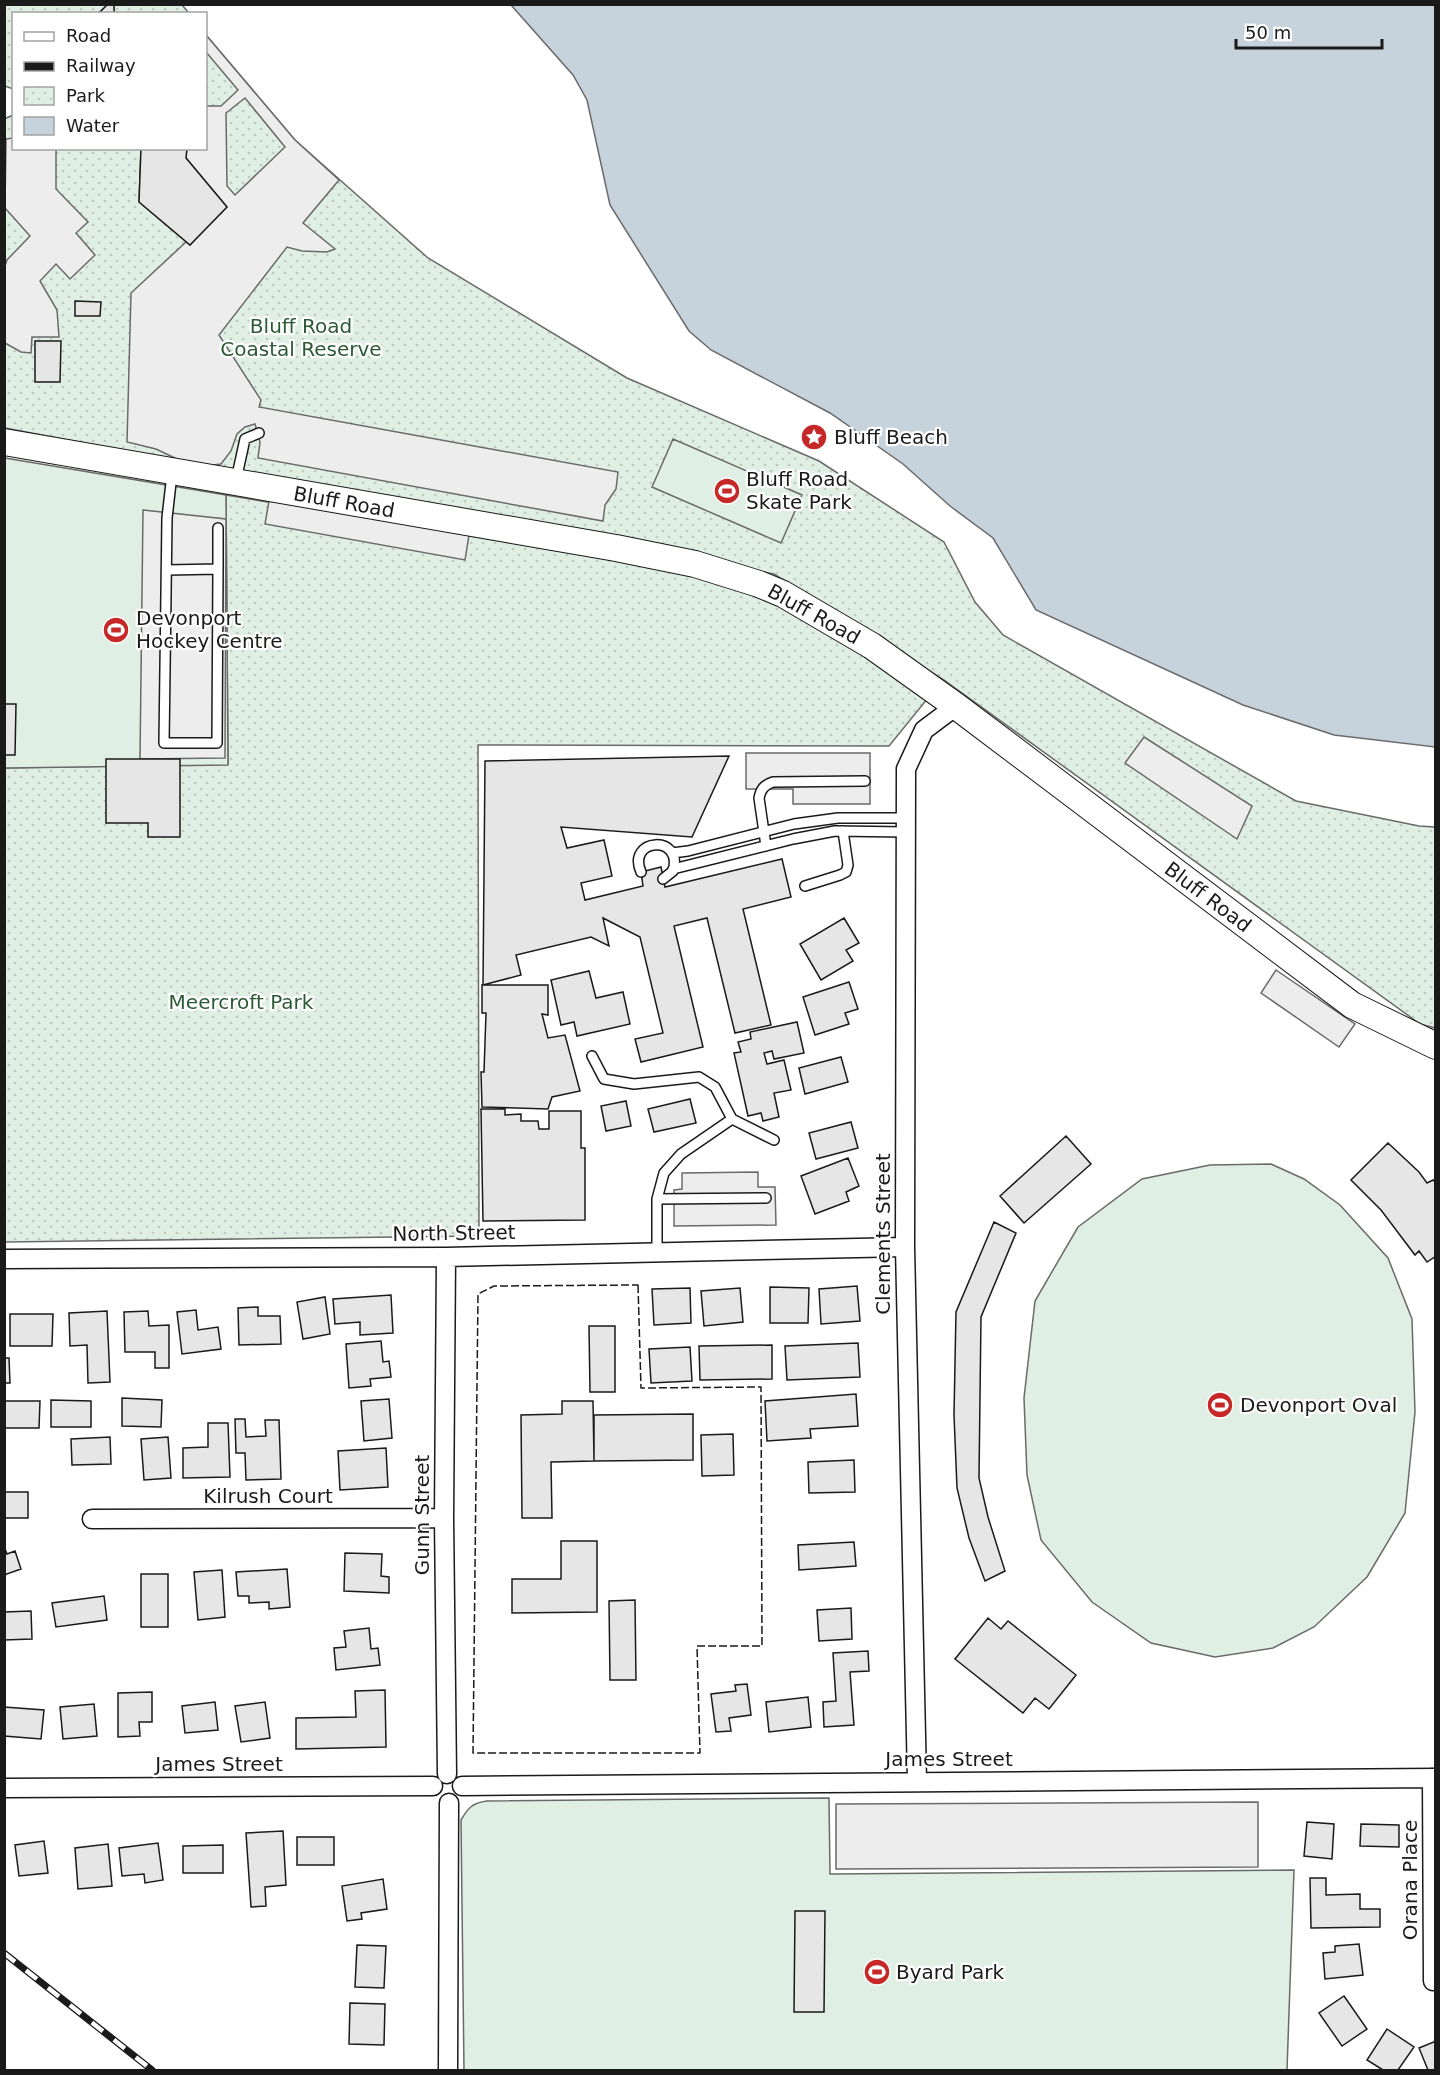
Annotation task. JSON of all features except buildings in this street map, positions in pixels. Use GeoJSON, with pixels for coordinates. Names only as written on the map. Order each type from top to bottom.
{"type":"FeatureCollection","features":[{"type":"Feature","properties":{"kind":"street","name":"Bluff Road"},"geometry":{"type":"LineString","coordinates":[[4,442],[616,548],[694,564],[748,580],[783,594],[872,646],[956,706],[1352,1005],[1436,1046]]}},
{"type":"Feature","properties":{"kind":"street","name":"Clements Street"},"geometry":{"type":"LineString","coordinates":[[917,1781],[905,1247],[906,769],[924,730],[956,706]]}},
{"type":"Feature","properties":{"kind":"street","name":"North Street"},"geometry":{"type":"LineString","coordinates":[[4,1259],[446,1257],[905,1247]]}},
{"type":"Feature","properties":{"kind":"street","name":"Gunn Street"},"geometry":{"type":"LineString","coordinates":[[446,1257],[444,1518],[447,1774]]}},
{"type":"Feature","properties":{"kind":"street","name":"Kilrush Court"},"geometry":{"type":"LineString","coordinates":[[92,1519],[444,1518]]}},
{"type":"Feature","properties":{"kind":"street"},"geometry":{"type":"LineString","coordinates":[[447,1774],[456,1777],[462,1786],[460,1796],[454,1802],[449,1803],[435,1797],[433,1786],[438,1778],[447,1774]]}},
{"type":"Feature","properties":{"kind":"street","name":"James Street"},"geometry":{"type":"LineString","coordinates":[[462,1786],[1434,1778]]}},
{"type":"Feature","properties":{"kind":"street","name":"Orana Place"},"geometry":{"type":"LineString","coordinates":[[1433,1981],[1434,1778]]}},
{"type":"Feature","properties":{"kind":"street","name":"James Street"},"geometry":{"type":"LineString","coordinates":[[4,1788],[433,1786]]}},
{"type":"Feature","properties":{"kind":"street"},"geometry":{"type":"LineString","coordinates":[[448,2070],[449,1803]]}},
{"type":"Feature","properties":{"kind":"lane"},"geometry":{"type":"LineString","coordinates":[[235,482],[245,439],[259,433]]}},
{"type":"Feature","properties":{"kind":"lane"},"geometry":{"type":"LineString","coordinates":[[172,471],[167,518],[164,742],[217,743],[218,528]]}},
{"type":"Feature","properties":{"kind":"lane"},"geometry":{"type":"LineString","coordinates":[[166,570],[218,569]]}},
{"type":"Feature","properties":{"kind":"lane"},"geometry":{"type":"LineString","coordinates":[[766,846],[759,798],[761,790],[766,785],[773,782],[865,781]]}},
{"type":"Feature","properties":{"kind":"lane"},"geometry":{"type":"LineString","coordinates":[[672,853],[794,824],[838,818],[906,825]]}},
{"type":"Feature","properties":{"kind":"lane"},"geometry":{"type":"LineString","coordinates":[[673,869],[812,835],[906,825]]}},
{"type":"Feature","properties":{"kind":"lane"},"geometry":{"type":"LineString","coordinates":[[805,886],[846,872],[848,865],[843,831]]}},
{"type":"Feature","properties":{"kind":"lane"},"geometry":{"type":"LineString","coordinates":[[641,872],[638,860],[644,849],[656,844],[662,845],[672,853],[674,858],[673,869],[669,876],[663,879]]}},
{"type":"Feature","properties":{"kind":"lane"},"geometry":{"type":"LineString","coordinates":[[592,1056],[604,1079],[634,1083],[699,1077],[715,1087],[732,1119],[774,1140]]}},
{"type":"Feature","properties":{"kind":"lane"},"geometry":{"type":"LineString","coordinates":[[657,1252],[657,1199],[664,1173],[681,1154],[732,1119]]}},
{"type":"Feature","properties":{"kind":"lane"},"geometry":{"type":"LineString","coordinates":[[657,1199],[766,1198]]}},
{"type":"Feature","properties":{"kind":"green space"},"geometry":{"type":"Polygon","coordinates":[[[114,4],[182,5],[188,12],[114,12],[114,4]]]}},
{"type":"Feature","properties":{"kind":"green space"},"geometry":{"type":"Polygon","coordinates":[[[5,5],[108,5],[99,12],[12,12],[12,89],[5,86],[5,5]]]}},
{"type":"Feature","properties":{"kind":"green space","name":"Bluff Road Coastal Reserve"},"geometry":{"type":"Polygon","coordinates":[[[207,36],[295,140],[428,258],[627,378],[819,461],[944,542],[975,602],[1003,635],[1296,801],[1419,826],[1435,827],[1435,1028],[1420,1024],[944,680],[774,574],[5,428],[4,119],[12,115],[12,150],[141,150],[139,202],[190,245],[227,207],[186,158],[207,150],[207,36]]]}},
{"type":"Feature","properties":{"kind":"green space","name":"Bluff Road Skate Park"},"geometry":{"type":"Polygon","coordinates":[[[673,439],[802,495],[781,543],[652,487],[673,439]]]}},
{"type":"Feature","properties":{"kind":"green space","name":"Devonport Hockey Centre"},"geometry":{"type":"Polygon","coordinates":[[[5,458],[226,495],[228,765],[5,768],[5,458]]]}},
{"type":"Feature","properties":{"kind":"green space","name":"Meercroft Park"},"geometry":{"type":"Polygon","coordinates":[[[226,495],[755,584],[928,698],[889,746],[478,745],[479,1236],[5,1242],[4,768],[228,764],[226,495]]]}},
{"type":"Feature","properties":{"kind":"green space","name":"Devonport Oval"},"geometry":{"type":"Polygon","coordinates":[[[1271,1164],[1304,1179],[1340,1205],[1388,1258],[1412,1319],[1415,1412],[1405,1513],[1367,1577],[1314,1627],[1273,1648],[1215,1657],[1151,1643],[1092,1602],[1041,1540],[1027,1475],[1024,1398],[1035,1301],[1078,1227],[1142,1179],[1210,1165],[1271,1164]]]}},
{"type":"Feature","properties":{"kind":"green space","name":"Byard Park"},"geometry":{"type":"Polygon","coordinates":[[[829,1798],[830,1874],[1294,1870],[1287,2070],[464,2070],[461,1820],[471,1807],[487,1801],[829,1798]]]}},
{"type":"Feature","properties":{"kind":"shaded area"},"geometry":{"type":"Polygon","coordinates":[[[207,36],[295,140],[339,180],[303,223],[335,249],[327,252],[302,251],[287,247],[219,335],[261,400],[259,407],[618,472],[616,489],[605,505],[603,521],[258,458],[260,442],[255,424],[245,427],[237,434],[231,451],[221,464],[205,466],[177,459],[156,449],[127,442],[131,293],[186,242],[190,245],[227,207],[186,158],[187,150],[207,150],[207,106],[221,106],[238,90],[207,53],[207,36]],[[245,98],[226,113],[227,186],[235,195],[285,147],[245,98]]]}},
{"type":"Feature","properties":{"kind":"shaded area"},"geometry":{"type":"Polygon","coordinates":[[[12,138],[12,150],[56,150],[56,189],[88,222],[76,233],[95,255],[70,279],[56,264],[40,281],[57,310],[59,337],[32,337],[31,353],[21,352],[5,343],[5,266],[7,260],[30,236],[5,208],[6,139],[12,138]]]}},
{"type":"Feature","properties":{"kind":"shaded area"},"geometry":{"type":"Polygon","coordinates":[[[269,501],[469,535],[465,560],[265,524],[269,501]]]}},
{"type":"Feature","properties":{"kind":"shaded area"},"geometry":{"type":"Polygon","coordinates":[[[143,510],[226,519],[225,758],[140,759],[143,510]]]}},
{"type":"Feature","properties":{"kind":"shaded area"},"geometry":{"type":"Polygon","coordinates":[[[1144,737],[1252,806],[1237,839],[1125,763],[1144,737]]]}},
{"type":"Feature","properties":{"kind":"shaded area"},"geometry":{"type":"Polygon","coordinates":[[[746,753],[870,753],[870,804],[793,804],[793,789],[746,789],[746,753]]]}},
{"type":"Feature","properties":{"kind":"shaded area"},"geometry":{"type":"Polygon","coordinates":[[[1276,970],[1355,1024],[1339,1047],[1261,993],[1276,970]]]}},
{"type":"Feature","properties":{"kind":"shaded area"},"geometry":{"type":"Polygon","coordinates":[[[758,1172],[758,1187],[775,1187],[776,1225],[674,1226],[674,1190],[682,1189],[682,1173],[758,1172]]]}},
{"type":"Feature","properties":{"kind":"shaded area"},"geometry":{"type":"Polygon","coordinates":[[[1258,1802],[1258,1867],[836,1869],[836,1804],[1258,1802]]]}},
{"type":"Feature","properties":{"kind":"water"},"geometry":{"type":"Polygon","coordinates":[[[511,5],[1435,5],[1435,747],[1334,735],[1243,705],[1036,610],[993,538],[950,506],[903,464],[830,413],[711,350],[689,331],[610,205],[587,100],[573,75],[511,5]]]}},
{"type":"Feature","properties":{"kind":"railway"},"geometry":{"type":"LineString","coordinates":[[4,1953],[152,2070]]}},
{"type":"Feature","properties":{"kind":"fence"},"geometry":{"type":"LineString","coordinates":[[638,1285],[641,1388],[761,1387],[762,1646],[697,1646],[700,1753],[473,1753],[478,1294],[494,1286],[638,1285]]}},
{"type":"Feature","properties":{"kind":"place","name":"Bluff Beach"},"geometry":{"type":"Point","coordinates":[814,437]}},
{"type":"Feature","properties":{"kind":"place","name":"Bluff Road Skate Park"},"geometry":{"type":"Point","coordinates":[727,491]}},
{"type":"Feature","properties":{"kind":"place","name":"Devonport Hockey Centre"},"geometry":{"type":"Point","coordinates":[116,630]}},
{"type":"Feature","properties":{"kind":"place","name":"Devonport Oval"},"geometry":{"type":"Point","coordinates":[1220,1405]}},
{"type":"Feature","properties":{"kind":"place","name":"Byard Park"},"geometry":{"type":"Point","coordinates":[877,1972]}}]}
